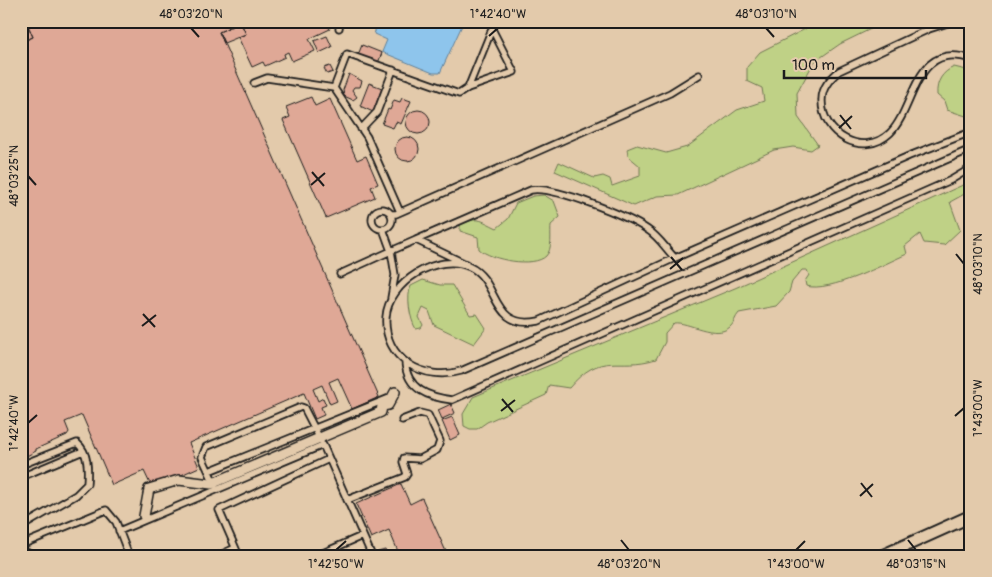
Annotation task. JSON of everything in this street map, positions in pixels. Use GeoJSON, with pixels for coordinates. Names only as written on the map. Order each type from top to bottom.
{"type":"FeatureCollection","features":[{"type":"Feature","properties":{"kind":"street"},"geometry":{"type":"LineString","coordinates":[[144,516],[149,489],[179,480],[215,486],[321,441],[381,412],[382,406],[388,405],[394,395]]}},
{"type":"Feature","properties":{"kind":"street"},"geometry":{"type":"LineString","coordinates":[[882,556],[894,553],[971,516]]}},
{"type":"Feature","properties":{"kind":"lane"},"geometry":{"type":"LineString","coordinates":[[339,28],[340,21]]}},
{"type":"Feature","properties":{"kind":"lane"},"geometry":{"type":"LineString","coordinates":[[468,88],[495,21]]}},
{"type":"Feature","properties":{"kind":"lane"},"geometry":{"type":"LineString","coordinates":[[954,21],[928,29],[839,71],[831,77],[823,92],[822,108],[828,125],[842,138],[862,144],[877,141],[895,127],[919,76],[926,69],[948,56],[971,59]]}},
{"type":"Feature","properties":{"kind":"lane"},"geometry":{"type":"LineString","coordinates":[[334,88],[347,54],[459,94],[468,88],[514,72],[492,29]]}},
{"type":"Feature","properties":{"kind":"lane"},"geometry":{"type":"LineString","coordinates":[[361,129],[377,112],[392,70]]}},
{"type":"Feature","properties":{"kind":"lane"},"geometry":{"type":"LineString","coordinates":[[383,229],[376,227],[373,222],[374,213],[383,209],[391,214],[400,212],[670,93],[699,75]]}},
{"type":"Feature","properties":{"kind":"lane"},"geometry":{"type":"LineString","coordinates":[[254,83],[267,78],[334,88],[367,137],[400,212]]}},
{"type":"Feature","properties":{"kind":"lane"},"geometry":{"type":"LineString","coordinates":[[416,240],[470,266],[482,279],[495,301],[507,316],[530,323],[552,316],[675,258],[909,156],[971,132]]}},
{"type":"Feature","properties":{"kind":"lane"},"geometry":{"type":"LineString","coordinates":[[405,362],[429,374],[448,375],[461,371],[971,149]]}},
{"type":"Feature","properties":{"kind":"lane"},"geometry":{"type":"LineString","coordinates":[[383,229],[391,251],[395,275],[386,314],[387,330],[391,344],[405,362],[409,376],[420,391],[431,397],[452,400],[951,180],[971,168]]}},
{"type":"Feature","properties":{"kind":"lane"},"geometry":{"type":"LineString","coordinates":[[340,274],[531,190],[540,188],[575,198],[634,222],[654,234],[675,258]]}},
{"type":"Feature","properties":{"kind":"lane"},"geometry":{"type":"LineString","coordinates":[[383,229],[391,222],[391,214]]}},
{"type":"Feature","properties":{"kind":"lane"},"geometry":{"type":"LineString","coordinates":[[390,300],[410,279],[429,267],[444,263],[470,266]]}},
{"type":"Feature","properties":{"kind":"lane"},"geometry":{"type":"LineString","coordinates":[[209,471],[394,395]]}},
{"type":"Feature","properties":{"kind":"lane"},"geometry":{"type":"LineString","coordinates":[[119,531],[215,486],[202,457],[206,447],[301,407],[304,408],[321,441],[372,556]]}},
{"type":"Feature","properties":{"kind":"lane"},"geometry":{"type":"LineString","coordinates":[[347,500],[405,477],[407,474],[403,462],[404,458],[420,459],[434,452],[440,445],[431,418],[424,413],[402,420]]}},
{"type":"Feature","properties":{"kind":"lane"},"geometry":{"type":"LineString","coordinates":[[21,465],[77,443],[83,451],[88,467],[87,484],[76,495],[21,527]]}},
{"type":"Feature","properties":{"kind":"lane"},"geometry":{"type":"LineString","coordinates":[[21,477],[83,451]]}},
{"type":"Feature","properties":{"kind":"lane"},"geometry":{"type":"LineString","coordinates":[[239,556],[219,510],[329,459]]}},
{"type":"Feature","properties":{"kind":"lane"},"geometry":{"type":"LineString","coordinates":[[21,545],[106,510],[111,514],[129,556]]}},
{"type":"Feature","properties":{"kind":"lane"},"geometry":{"type":"LineString","coordinates":[[316,556],[362,536]]}},
{"type":"Feature","properties":{"kind":"lane"},"geometry":{"type":"LineString","coordinates":[[337,547],[341,556]]}},
{"type":"Feature","properties":{"kind":"lane"},"geometry":{"type":"LineString","coordinates":[[218,556],[235,548]]}},
{"type":"Feature","properties":{"kind":"lane"},"geometry":{"type":"LineString","coordinates":[[21,549],[33,556]]}},
{"type":"Feature","properties":{"kind":"green space"},"geometry":{"type":"Polygon","coordinates":[[[821,21],[887,21],[840,44],[814,62],[797,93],[798,117],[818,145],[811,150],[793,147],[774,150],[678,195],[657,196],[634,206],[555,171],[559,162],[594,178],[603,176],[610,179],[612,186],[640,176],[640,166],[628,156],[627,149],[637,145],[666,153],[687,147],[737,110],[764,101],[762,88],[747,81],[747,67],[760,52],[821,21]]]}},
{"type":"Feature","properties":{"kind":"green space"},"geometry":{"type":"Polygon","coordinates":[[[954,67],[971,71],[971,112],[966,116],[947,110],[944,101],[937,95],[941,78],[954,67]]]}},
{"type":"Feature","properties":{"kind":"green space"},"geometry":{"type":"Polygon","coordinates":[[[965,184],[968,192],[950,202],[960,230],[944,245],[924,243],[920,234],[905,246],[907,254],[842,282],[829,285],[806,286],[805,281],[809,275],[807,270],[802,270],[792,282],[789,292],[776,306],[739,313],[731,326],[724,330],[717,332],[674,323],[665,333],[665,342],[656,359],[601,365],[581,376],[569,388],[549,385],[546,395],[487,422],[477,429],[470,429],[464,426],[463,414],[473,397],[735,288],[965,184]]]}},
{"type":"Feature","properties":{"kind":"green space"},"geometry":{"type":"Polygon","coordinates":[[[544,195],[554,201],[560,217],[551,225],[550,249],[546,256],[540,260],[523,262],[493,256],[479,249],[478,237],[460,231],[460,225],[475,220],[483,221],[497,228],[508,219],[516,203],[533,196],[544,195]]]}},
{"type":"Feature","properties":{"kind":"green space"},"geometry":{"type":"Polygon","coordinates":[[[423,280],[440,285],[452,285],[470,315],[477,314],[486,328],[474,344],[434,325],[429,311],[423,308],[419,317],[423,325],[421,328],[416,329],[409,308],[409,296],[411,286],[423,280]]]}},
{"type":"Feature","properties":{"kind":"water"},"geometry":{"type":"Polygon","coordinates":[[[378,21],[464,21],[440,73],[433,73],[382,52],[387,40],[374,34],[378,21]]]}},
{"type":"Feature","properties":{"kind":"building"},"geometry":{"type":"Polygon","coordinates":[[[21,21],[26,21],[33,37],[21,42],[21,21]]]}},
{"type":"Feature","properties":{"kind":"building"},"geometry":{"type":"Polygon","coordinates":[[[26,21],[225,21],[228,28],[219,32],[379,397],[352,409],[338,378],[329,382],[337,401],[330,404],[322,385],[313,389],[318,401],[323,398],[326,405],[321,407],[324,415],[315,419],[304,393],[189,443],[199,467],[152,488],[144,471],[112,485],[82,415],[65,422],[69,432],[67,435],[36,449],[36,451],[21,459],[21,42],[33,37],[26,21]]]}},
{"type":"Feature","properties":{"kind":"building"},"geometry":{"type":"Polygon","coordinates":[[[233,21],[240,21],[246,34],[224,43],[219,32],[228,28],[227,24],[233,21]]]}},
{"type":"Feature","properties":{"kind":"building"},"geometry":{"type":"Polygon","coordinates":[[[240,21],[326,21],[330,29],[309,39],[315,51],[292,61],[288,52],[284,54],[285,57],[265,66],[263,62],[252,67],[238,37],[246,34],[240,21]]]}},
{"type":"Feature","properties":{"kind":"building"},"geometry":{"type":"Polygon","coordinates":[[[327,36],[332,47],[319,53],[314,41],[327,36]]]}},
{"type":"Feature","properties":{"kind":"building"},"geometry":{"type":"Polygon","coordinates":[[[362,45],[382,53],[378,63],[358,55],[362,45]]]}},
{"type":"Feature","properties":{"kind":"building"},"geometry":{"type":"Polygon","coordinates":[[[330,66],[333,72],[327,74],[324,68],[330,66]]]}},
{"type":"Feature","properties":{"kind":"building"},"geometry":{"type":"Polygon","coordinates":[[[349,74],[362,81],[360,87],[354,87],[352,90],[357,97],[353,100],[344,96],[343,90],[349,74]]]}},
{"type":"Feature","properties":{"kind":"building"},"geometry":{"type":"Polygon","coordinates":[[[369,83],[382,88],[373,112],[360,106],[369,83]]]}},
{"type":"Feature","properties":{"kind":"building"},"geometry":{"type":"Polygon","coordinates":[[[311,97],[315,106],[330,99],[357,160],[366,156],[378,184],[371,187],[375,197],[326,218],[283,120],[290,117],[286,107],[311,97]]]}},
{"type":"Feature","properties":{"kind":"building"},"geometry":{"type":"Polygon","coordinates":[[[402,98],[411,101],[401,124],[396,122],[393,128],[382,124],[394,100],[400,102],[402,98]]]}},
{"type":"Feature","properties":{"kind":"building"},"geometry":{"type":"Polygon","coordinates":[[[418,110],[427,113],[430,122],[427,131],[418,134],[409,131],[406,122],[409,113],[418,110]]]}},
{"type":"Feature","properties":{"kind":"building"},"geometry":{"type":"Polygon","coordinates":[[[407,137],[416,140],[419,149],[416,158],[407,161],[398,158],[395,149],[398,140],[407,137]]]}},
{"type":"Feature","properties":{"kind":"building"},"geometry":{"type":"Polygon","coordinates":[[[451,404],[455,413],[442,419],[438,410],[451,404]]]}},
{"type":"Feature","properties":{"kind":"building"},"geometry":{"type":"Polygon","coordinates":[[[452,417],[460,435],[450,440],[442,421],[452,417]]]}},
{"type":"Feature","properties":{"kind":"building"},"geometry":{"type":"Polygon","coordinates":[[[401,484],[410,504],[422,498],[448,556],[400,556],[389,530],[371,538],[356,504],[401,484]]]}},
{"type":"Feature","properties":{"kind":"building"},"geometry":{"type":"Polygon","coordinates":[[[385,550],[388,556],[379,556],[378,552],[385,550]]]}}]}
